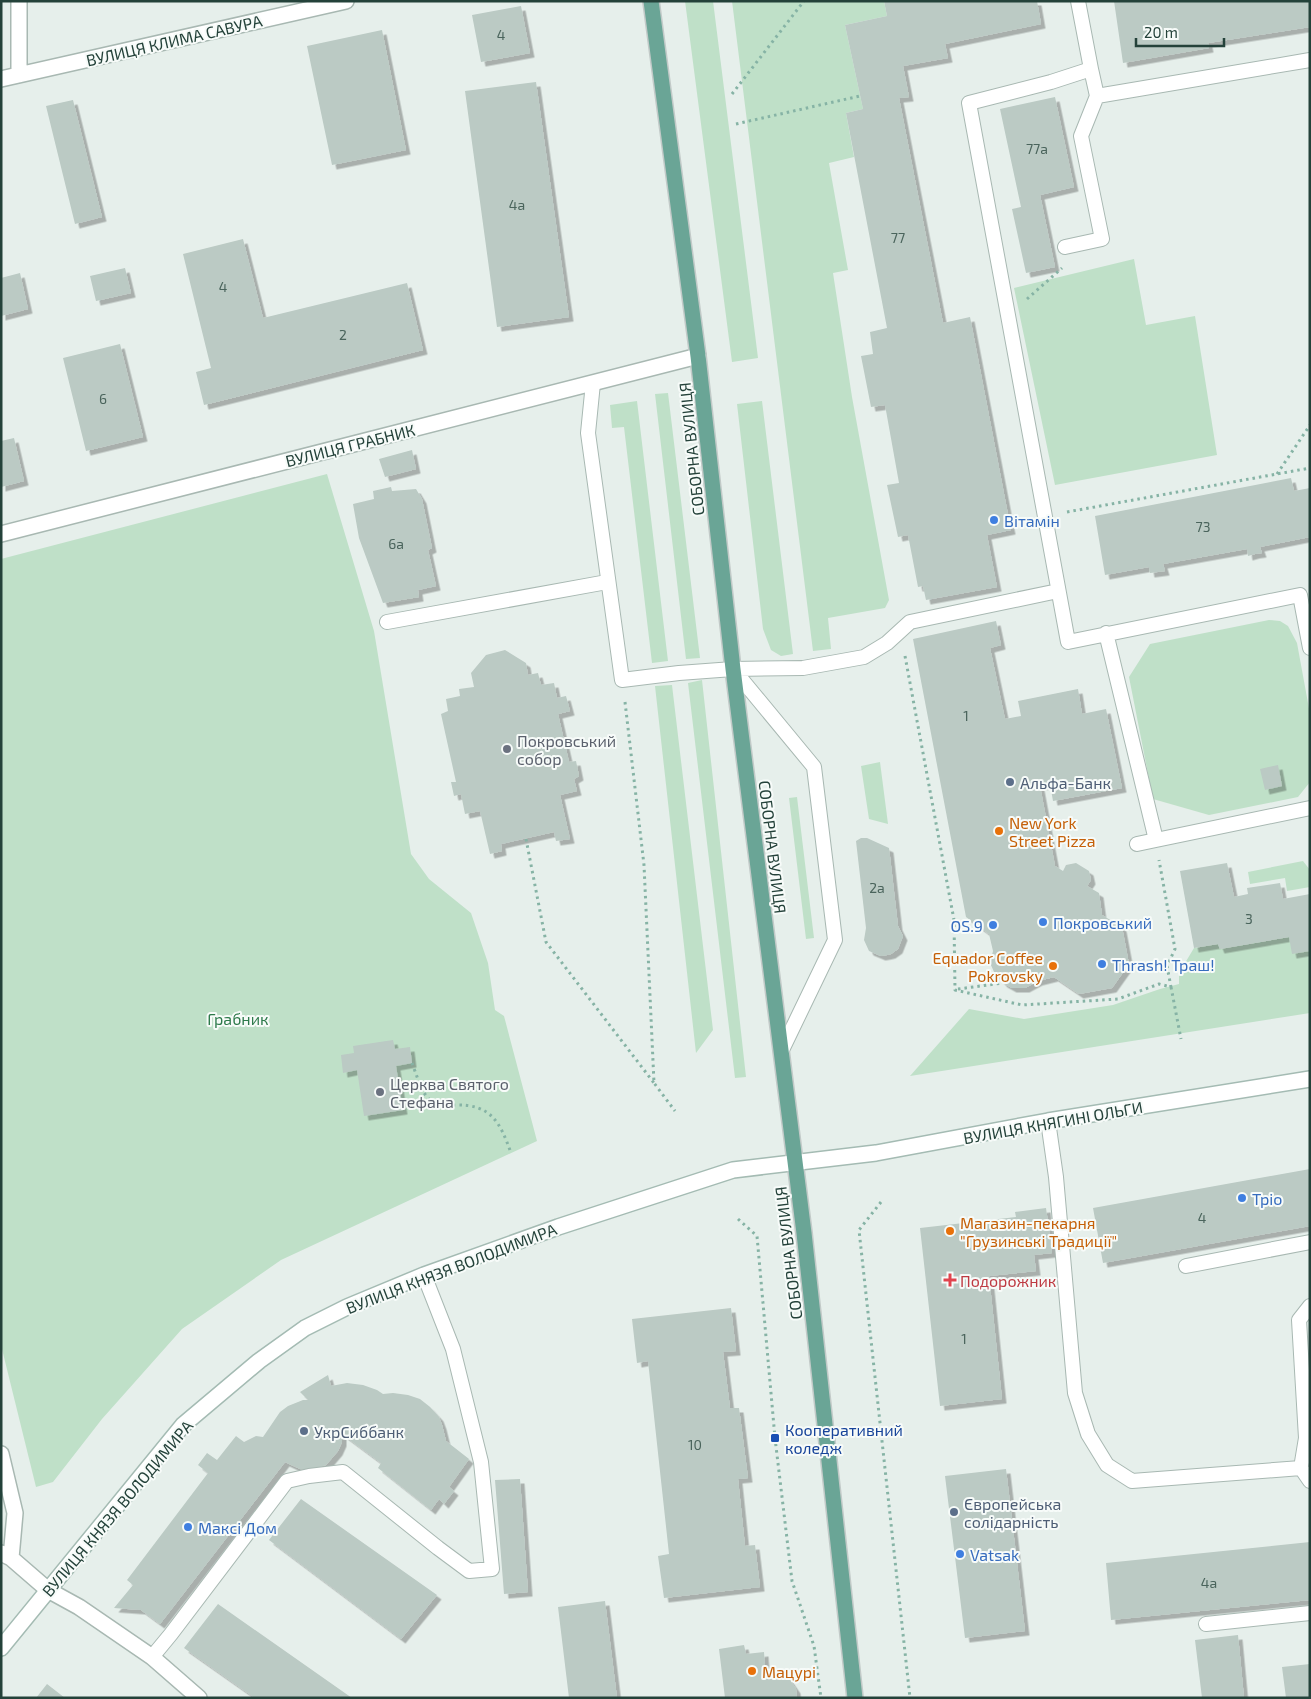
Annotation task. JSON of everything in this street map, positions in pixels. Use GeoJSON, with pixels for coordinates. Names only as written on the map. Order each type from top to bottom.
{"type":"FeatureCollection","features":[{"type":"Feature","properties":{"kind":"main road","name":"СОБОРНА ВУЛИЦЯ"},"geometry":{"type":"LineString","coordinates":[[651,1],[698,356],[733,669],[796,1162],[855,1698]]}},
{"type":"Feature","properties":{"kind":"street"},"geometry":{"type":"LineString","coordinates":[[19,1],[19,75]]}},
{"type":"Feature","properties":{"kind":"street","name":"ВУЛИЦЯ КЛИМА САВУРА"},"geometry":{"type":"LineString","coordinates":[[1,79],[346,1]]}},
{"type":"Feature","properties":{"kind":"street","name":"ВУЛИЦЯ ГРАБНИК"},"geometry":{"type":"LineString","coordinates":[[1,534],[698,356]]}},
{"type":"Feature","properties":{"kind":"street","name":"ВУЛИЦЯ КНЯГИНІ ОЛЬГИ"},"geometry":{"type":"LineString","coordinates":[[796,1162],[876,1153],[1048,1121],[1310,1079]]}},
{"type":"Feature","properties":{"kind":"street","name":"ВУЛИЦЯ КНЯЗЯ ВОЛОДИМИРА"},"geometry":{"type":"LineString","coordinates":[[1,1648],[183,1425],[259,1361],[305,1328],[347,1307],[424,1275],[558,1227],[733,1170],[796,1162]]}},
{"type":"Feature","properties":{"kind":"street"},"geometry":{"type":"LineString","coordinates":[[1,1454],[15,1512],[6,1556],[48,1590],[79,1607],[152,1657],[200,1698]]}},
{"type":"Feature","properties":{"kind":"lane"},"geometry":{"type":"LineString","coordinates":[[1064,247],[1102,238],[1082,136],[1097,96],[1078,1]]}},
{"type":"Feature","properties":{"kind":"lane"},"geometry":{"type":"LineString","coordinates":[[1097,96],[1310,60]]}},
{"type":"Feature","properties":{"kind":"lane"},"geometry":{"type":"LineString","coordinates":[[1091,69],[1051,82],[969,103],[1068,642],[1300,595],[1310,648]]}},
{"type":"Feature","properties":{"kind":"lane"},"geometry":{"type":"LineString","coordinates":[[593,382],[588,433],[622,680],[733,669],[803,668],[864,657],[887,643],[910,622],[1058,591]]}},
{"type":"Feature","properties":{"kind":"lane"},"geometry":{"type":"LineString","coordinates":[[386,622],[608,582]]}},
{"type":"Feature","properties":{"kind":"lane"},"geometry":{"type":"LineString","coordinates":[[1106,633],[1156,840]]}},
{"type":"Feature","properties":{"kind":"lane"},"geometry":{"type":"LineString","coordinates":[[733,669],[814,767],[835,940],[781,1052]]}},
{"type":"Feature","properties":{"kind":"lane"},"geometry":{"type":"LineString","coordinates":[[1137,844],[1310,808]]}},
{"type":"Feature","properties":{"kind":"lane"},"geometry":{"type":"LineString","coordinates":[[1048,1121],[1056,1177],[1075,1393],[1088,1434],[1107,1465],[1132,1481],[1301,1468]]}},
{"type":"Feature","properties":{"kind":"lane"},"geometry":{"type":"LineString","coordinates":[[1186,1266],[1310,1242]]}},
{"type":"Feature","properties":{"kind":"lane"},"geometry":{"type":"LineString","coordinates":[[152,1657],[288,1481],[309,1476],[343,1472],[469,1571],[492,1569],[481,1462],[453,1349],[424,1275]]}},
{"type":"Feature","properties":{"kind":"lane"},"geometry":{"type":"LineString","coordinates":[[1310,1306],[1299,1320],[1306,1438],[1301,1468],[1310,1481]]}},
{"type":"Feature","properties":{"kind":"lane"},"geometry":{"type":"LineString","coordinates":[[1206,1624],[1310,1613]]}},
{"type":"Feature","properties":{"kind":"path"},"geometry":{"type":"LineString","coordinates":[[732,94],[804,1]]}},
{"type":"Feature","properties":{"kind":"path"},"geometry":{"type":"LineString","coordinates":[[736,124],[860,96]]}},
{"type":"Feature","properties":{"kind":"path"},"geometry":{"type":"LineString","coordinates":[[1008,316],[1065,266]]}},
{"type":"Feature","properties":{"kind":"path"},"geometry":{"type":"LineString","coordinates":[[1277,474],[1310,425]]}},
{"type":"Feature","properties":{"kind":"path"},"geometry":{"type":"LineString","coordinates":[[1045,516],[1310,468]]}},
{"type":"Feature","properties":{"kind":"path"},"geometry":{"type":"LineString","coordinates":[[901,632],[954,920],[955,990]]}},
{"type":"Feature","properties":{"kind":"path"},"geometry":{"type":"LineString","coordinates":[[622,680],[644,865],[654,1083]]}},
{"type":"Feature","properties":{"kind":"path"},"geometry":{"type":"LineString","coordinates":[[526,839],[546,942],[675,1111]]}},
{"type":"Feature","properties":{"kind":"path"},"geometry":{"type":"LineString","coordinates":[[1156,840],[1175,949],[1167,966],[1181,1039]]}},
{"type":"Feature","properties":{"kind":"path"},"geometry":{"type":"LineString","coordinates":[[955,990],[1002,983]]}},
{"type":"Feature","properties":{"kind":"path"},"geometry":{"type":"LineString","coordinates":[[955,990],[1022,1005],[1118,998],[1159,984],[1170,987]]}},
{"type":"Feature","properties":{"kind":"path"},"geometry":{"type":"LineString","coordinates":[[412,1063],[429,1099],[442,1105],[476,1107],[493,1116],[503,1132],[511,1153]]}},
{"type":"Feature","properties":{"kind":"path"},"geometry":{"type":"LineString","coordinates":[[881,1202],[859,1230],[910,1698]]}},
{"type":"Feature","properties":{"kind":"path"},"geometry":{"type":"LineString","coordinates":[[738,1219],[757,1236],[775,1438],[792,1581],[814,1646],[821,1698]]}},
{"type":"Feature","properties":{"kind":"green space"},"geometry":{"type":"Polygon","coordinates":[[[685,1],[713,1],[758,358],[732,362],[685,1]]]}},
{"type":"Feature","properties":{"kind":"green space"},"geometry":{"type":"Polygon","coordinates":[[[732,1],[884,1],[887,16],[845,25],[863,109],[846,113],[854,157],[829,163],[848,270],[833,273],[852,397],[889,600],[885,608],[828,618],[831,649],[813,651],[732,1]]]}},
{"type":"Feature","properties":{"kind":"green space"},"geometry":{"type":"Polygon","coordinates":[[[1134,259],[1146,325],[1195,316],[1217,455],[1055,485],[1014,288],[1134,259]]]}},
{"type":"Feature","properties":{"kind":"green space"},"geometry":{"type":"Polygon","coordinates":[[[668,393],[700,658],[686,659],[655,394],[668,393]]]}},
{"type":"Feature","properties":{"kind":"green space"},"geometry":{"type":"Polygon","coordinates":[[[637,401],[668,661],[652,663],[624,427],[612,428],[610,405],[637,401]]]}},
{"type":"Feature","properties":{"kind":"green space"},"geometry":{"type":"Polygon","coordinates":[[[762,401],[793,654],[781,656],[771,650],[763,629],[737,404],[762,401]]]}},
{"type":"Feature","properties":{"kind":"green space","name":"Грабник"},"geometry":{"type":"Polygon","coordinates":[[[327,474],[374,631],[411,854],[429,879],[471,913],[488,963],[495,1010],[504,1016],[537,1141],[281,1260],[182,1329],[102,1419],[53,1482],[36,1487],[1,1345],[1,559],[327,474]]]}},
{"type":"Feature","properties":{"kind":"green space"},"geometry":{"type":"Polygon","coordinates":[[[1269,620],[1280,621],[1288,626],[1297,643],[1310,714],[1310,782],[1298,797],[1209,815],[1153,799],[1129,677],[1150,644],[1269,620]]]}},
{"type":"Feature","properties":{"kind":"green space"},"geometry":{"type":"Polygon","coordinates":[[[702,680],[746,1077],[735,1078],[688,683],[702,680]]]}},
{"type":"Feature","properties":{"kind":"green space"},"geometry":{"type":"Polygon","coordinates":[[[672,685],[713,1030],[696,1053],[655,686],[672,685]]]}},
{"type":"Feature","properties":{"kind":"green space"},"geometry":{"type":"Polygon","coordinates":[[[880,762],[888,824],[869,819],[861,766],[880,762]]]}},
{"type":"Feature","properties":{"kind":"green space"},"geometry":{"type":"Polygon","coordinates":[[[797,797],[814,938],[806,939],[789,798],[797,797]]]}},
{"type":"Feature","properties":{"kind":"green space"},"geometry":{"type":"Polygon","coordinates":[[[1303,861],[1310,870],[1310,887],[1287,891],[1285,878],[1250,884],[1248,872],[1303,861]]]}},
{"type":"Feature","properties":{"kind":"green space"},"geometry":{"type":"Polygon","coordinates":[[[1289,937],[1310,951],[1310,1013],[910,1076],[969,1009],[1024,1019],[1113,1005],[1179,984],[1179,973],[1194,948],[1218,944],[1220,949],[1289,937]]]}},
{"type":"Feature","properties":{"kind":"building"},"geometry":{"type":"Polygon","coordinates":[[[884,1],[1037,1],[1041,24],[945,44],[948,58],[903,66],[909,97],[899,98],[943,323],[970,317],[1011,530],[987,535],[997,587],[926,600],[923,586],[918,587],[908,535],[898,537],[887,485],[899,483],[885,405],[871,407],[861,356],[873,354],[870,332],[887,328],[846,113],[863,109],[845,25],[887,16],[884,1]]]}},
{"type":"Feature","properties":{"kind":"building"},"geometry":{"type":"Polygon","coordinates":[[[1114,1],[1310,1],[1310,27],[1208,43],[1209,48],[1123,63],[1114,1]]]}},
{"type":"Feature","properties":{"kind":"building"},"geometry":{"type":"Polygon","coordinates":[[[521,6],[530,53],[481,62],[472,15],[521,6]]]}},
{"type":"Feature","properties":{"kind":"building"},"geometry":{"type":"Polygon","coordinates":[[[382,30],[406,150],[332,165],[307,46],[382,30]]]}},
{"type":"Feature","properties":{"kind":"building"},"geometry":{"type":"Polygon","coordinates":[[[536,82],[569,317],[497,327],[465,91],[536,82]]]}},
{"type":"Feature","properties":{"kind":"building"},"geometry":{"type":"Polygon","coordinates":[[[1055,97],[1074,187],[1040,195],[1055,267],[1026,273],[1012,209],[1021,207],[1000,109],[1055,97]]]}},
{"type":"Feature","properties":{"kind":"building"},"geometry":{"type":"Polygon","coordinates":[[[73,100],[102,217],[75,224],[46,106],[73,100]]]}},
{"type":"Feature","properties":{"kind":"building"},"geometry":{"type":"Polygon","coordinates":[[[243,239],[263,318],[407,283],[423,350],[204,405],[196,372],[211,368],[183,254],[243,239]]]}},
{"type":"Feature","properties":{"kind":"building"},"geometry":{"type":"Polygon","coordinates":[[[125,268],[131,293],[96,301],[90,276],[125,268]]]}},
{"type":"Feature","properties":{"kind":"building"},"geometry":{"type":"Polygon","coordinates":[[[20,273],[28,309],[1,316],[1,278],[20,273]]]}},
{"type":"Feature","properties":{"kind":"building"},"geometry":{"type":"Polygon","coordinates":[[[120,344],[143,437],[86,451],[63,358],[120,344]]]}},
{"type":"Feature","properties":{"kind":"building"},"geometry":{"type":"Polygon","coordinates":[[[14,438],[24,481],[1,487],[1,441],[14,438]]]}},
{"type":"Feature","properties":{"kind":"building"},"geometry":{"type":"Polygon","coordinates":[[[412,450],[416,469],[385,477],[379,459],[412,450]]]}},
{"type":"Feature","properties":{"kind":"building"},"geometry":{"type":"Polygon","coordinates":[[[1291,478],[1294,491],[1310,488],[1310,537],[1260,547],[1262,553],[1248,556],[1247,549],[1163,564],[1165,571],[1150,573],[1149,567],[1105,575],[1095,516],[1291,478]]]}},
{"type":"Feature","properties":{"kind":"building"},"geometry":{"type":"Polygon","coordinates":[[[391,487],[392,491],[416,489],[422,499],[432,548],[428,550],[436,586],[418,590],[419,597],[383,603],[359,538],[353,504],[374,499],[373,491],[391,487]]]}},
{"type":"Feature","properties":{"kind":"building"},"geometry":{"type":"Polygon","coordinates":[[[996,621],[1001,645],[990,648],[1005,719],[1021,716],[1018,701],[1078,689],[1082,714],[1106,709],[1122,788],[1053,801],[1050,784],[1040,786],[1055,866],[1063,871],[1066,865],[1076,863],[1089,871],[1091,880],[1087,886],[1099,893],[1102,915],[1122,927],[1129,964],[1112,988],[1079,994],[1054,977],[1038,981],[1025,988],[1012,988],[1003,983],[995,974],[990,963],[993,951],[989,934],[966,917],[913,639],[996,621]]]}},
{"type":"Feature","properties":{"kind":"building","name":"Покровський собор"},"geometry":{"type":"Polygon","coordinates":[[[505,650],[526,663],[528,675],[538,673],[541,685],[554,683],[557,698],[566,696],[570,711],[558,714],[569,762],[576,761],[579,776],[574,779],[577,791],[560,795],[570,839],[556,841],[554,832],[501,844],[502,851],[490,854],[480,811],[465,814],[461,794],[454,796],[451,782],[456,782],[441,714],[448,711],[446,699],[460,696],[459,689],[474,687],[471,673],[486,655],[505,650]]]}},
{"type":"Feature","properties":{"kind":"building"},"geometry":{"type":"Polygon","coordinates":[[[1278,765],[1282,786],[1265,790],[1260,769],[1278,765]]]}},
{"type":"Feature","properties":{"kind":"building"},"geometry":{"type":"Polygon","coordinates":[[[861,838],[867,838],[889,848],[898,926],[903,936],[898,949],[887,955],[881,956],[869,951],[864,940],[866,928],[856,841],[861,838]]]}},
{"type":"Feature","properties":{"kind":"building"},"geometry":{"type":"Polygon","coordinates":[[[1227,863],[1234,897],[1248,894],[1247,888],[1280,883],[1283,899],[1310,894],[1310,951],[1292,954],[1289,937],[1220,949],[1218,944],[1194,948],[1180,871],[1227,863]]]}},
{"type":"Feature","properties":{"kind":"building","name":"Церква Святого Стефана"},"geometry":{"type":"Polygon","coordinates":[[[393,1040],[395,1049],[410,1047],[412,1063],[396,1066],[403,1110],[364,1116],[357,1070],[343,1073],[341,1055],[354,1053],[353,1046],[393,1040]]]}},
{"type":"Feature","properties":{"kind":"building"},"geometry":{"type":"Polygon","coordinates":[[[1310,1169],[1310,1226],[1103,1263],[1093,1208],[1310,1169]]]}},
{"type":"Feature","properties":{"kind":"building"},"geometry":{"type":"Polygon","coordinates":[[[1046,1208],[1052,1253],[1034,1255],[1036,1271],[989,1276],[1002,1399],[940,1406],[920,1228],[1016,1217],[1015,1212],[1046,1208]]]}},
{"type":"Feature","properties":{"kind":"building"},"geometry":{"type":"Polygon","coordinates":[[[731,1308],[736,1351],[723,1352],[730,1408],[739,1408],[748,1478],[738,1479],[745,1546],[755,1545],[760,1587],[664,1598],[658,1556],[669,1554],[648,1361],[637,1363],[632,1319],[731,1308]]]}},
{"type":"Feature","properties":{"kind":"building"},"geometry":{"type":"Polygon","coordinates":[[[328,1375],[331,1386],[347,1383],[363,1385],[383,1394],[408,1395],[420,1399],[439,1417],[446,1441],[469,1459],[449,1487],[454,1491],[444,1504],[439,1499],[431,1510],[378,1468],[381,1463],[342,1434],[342,1442],[338,1451],[326,1465],[309,1470],[300,1469],[285,1462],[160,1624],[141,1610],[114,1608],[133,1585],[127,1580],[208,1473],[198,1465],[207,1453],[217,1460],[236,1436],[244,1442],[256,1436],[263,1437],[280,1412],[288,1406],[308,1400],[300,1392],[328,1375]]]}},
{"type":"Feature","properties":{"kind":"building"},"geometry":{"type":"Polygon","coordinates":[[[1006,1469],[1025,1631],[965,1638],[945,1476],[1006,1469]]]}},
{"type":"Feature","properties":{"kind":"building"},"geometry":{"type":"Polygon","coordinates":[[[520,1479],[528,1592],[504,1594],[495,1480],[520,1479]]]}},
{"type":"Feature","properties":{"kind":"building"},"geometry":{"type":"Polygon","coordinates":[[[301,1499],[437,1595],[401,1639],[269,1540],[301,1499]]]}},
{"type":"Feature","properties":{"kind":"building"},"geometry":{"type":"Polygon","coordinates":[[[1310,1542],[1310,1600],[1111,1620],[1106,1563],[1310,1542]]]}},
{"type":"Feature","properties":{"kind":"building"},"geometry":{"type":"Polygon","coordinates":[[[605,1601],[617,1698],[569,1698],[558,1607],[605,1601]]]}},
{"type":"Feature","properties":{"kind":"building"},"geometry":{"type":"Polygon","coordinates":[[[218,1604],[352,1698],[255,1698],[184,1648],[218,1604]]]}},
{"type":"Feature","properties":{"kind":"building"},"geometry":{"type":"Polygon","coordinates":[[[1238,1635],[1244,1698],[1202,1698],[1195,1640],[1238,1635]]]}},
{"type":"Feature","properties":{"kind":"building","name":"Мацурі"},"geometry":{"type":"Polygon","coordinates":[[[744,1645],[746,1654],[764,1652],[765,1666],[785,1673],[796,1689],[797,1698],[725,1698],[719,1649],[744,1645]]]}},
{"type":"Feature","properties":{"kind":"building"},"geometry":{"type":"Polygon","coordinates":[[[1310,1664],[1310,1698],[1286,1698],[1282,1667],[1310,1664]]]}},
{"type":"Feature","properties":{"kind":"building"},"geometry":{"type":"Polygon","coordinates":[[[47,1684],[65,1698],[36,1698],[47,1684]]]}},
{"type":"Feature","properties":{"kind":"place","name":"Вітамін"},"geometry":{"type":"Point","coordinates":[994,520]}},
{"type":"Feature","properties":{"kind":"place","name":"Покровський собор"},"geometry":{"type":"Point","coordinates":[507,749]}},
{"type":"Feature","properties":{"kind":"place","name":"Альфа-Банк"},"geometry":{"type":"Point","coordinates":[1010,782]}},
{"type":"Feature","properties":{"kind":"place","name":"New York Street Pizza"},"geometry":{"type":"Point","coordinates":[999,831]}},
{"type":"Feature","properties":{"kind":"place","name":"Покровський"},"geometry":{"type":"Point","coordinates":[1043,922]}},
{"type":"Feature","properties":{"kind":"place","name":"OS.9"},"geometry":{"type":"Point","coordinates":[993,925]}},
{"type":"Feature","properties":{"kind":"place","name":"Thrash! Траш!"},"geometry":{"type":"Point","coordinates":[1102,964]}},
{"type":"Feature","properties":{"kind":"place","name":"Equador Coffee Pokrovsky"},"geometry":{"type":"Point","coordinates":[1053,966]}},
{"type":"Feature","properties":{"kind":"place","name":"Церква Святого Стефана"},"geometry":{"type":"Point","coordinates":[380,1092]}},
{"type":"Feature","properties":{"kind":"place","name":"Тріо"},"geometry":{"type":"Point","coordinates":[1242,1198]}},
{"type":"Feature","properties":{"kind":"place","name":"Магазин-пекарня \"Грузинські Традиції\""},"geometry":{"type":"Point","coordinates":[950,1231]}},
{"type":"Feature","properties":{"kind":"place","name":"Подорожник"},"geometry":{"type":"Point","coordinates":[950,1280]}},
{"type":"Feature","properties":{"kind":"place","name":"УкрСиббанк"},"geometry":{"type":"Point","coordinates":[304,1431]}},
{"type":"Feature","properties":{"kind":"place","name":"Кооперативний коледж"},"geometry":{"type":"Point","coordinates":[775,1438]}},
{"type":"Feature","properties":{"kind":"place","name":"Європейська солідарність"},"geometry":{"type":"Point","coordinates":[954,1512]}},
{"type":"Feature","properties":{"kind":"place","name":"Максі Дом"},"geometry":{"type":"Point","coordinates":[188,1527]}},
{"type":"Feature","properties":{"kind":"place","name":"Vatsak"},"geometry":{"type":"Point","coordinates":[960,1554]}},
{"type":"Feature","properties":{"kind":"place","name":"Мацурі"},"geometry":{"type":"Point","coordinates":[752,1671]}}]}
